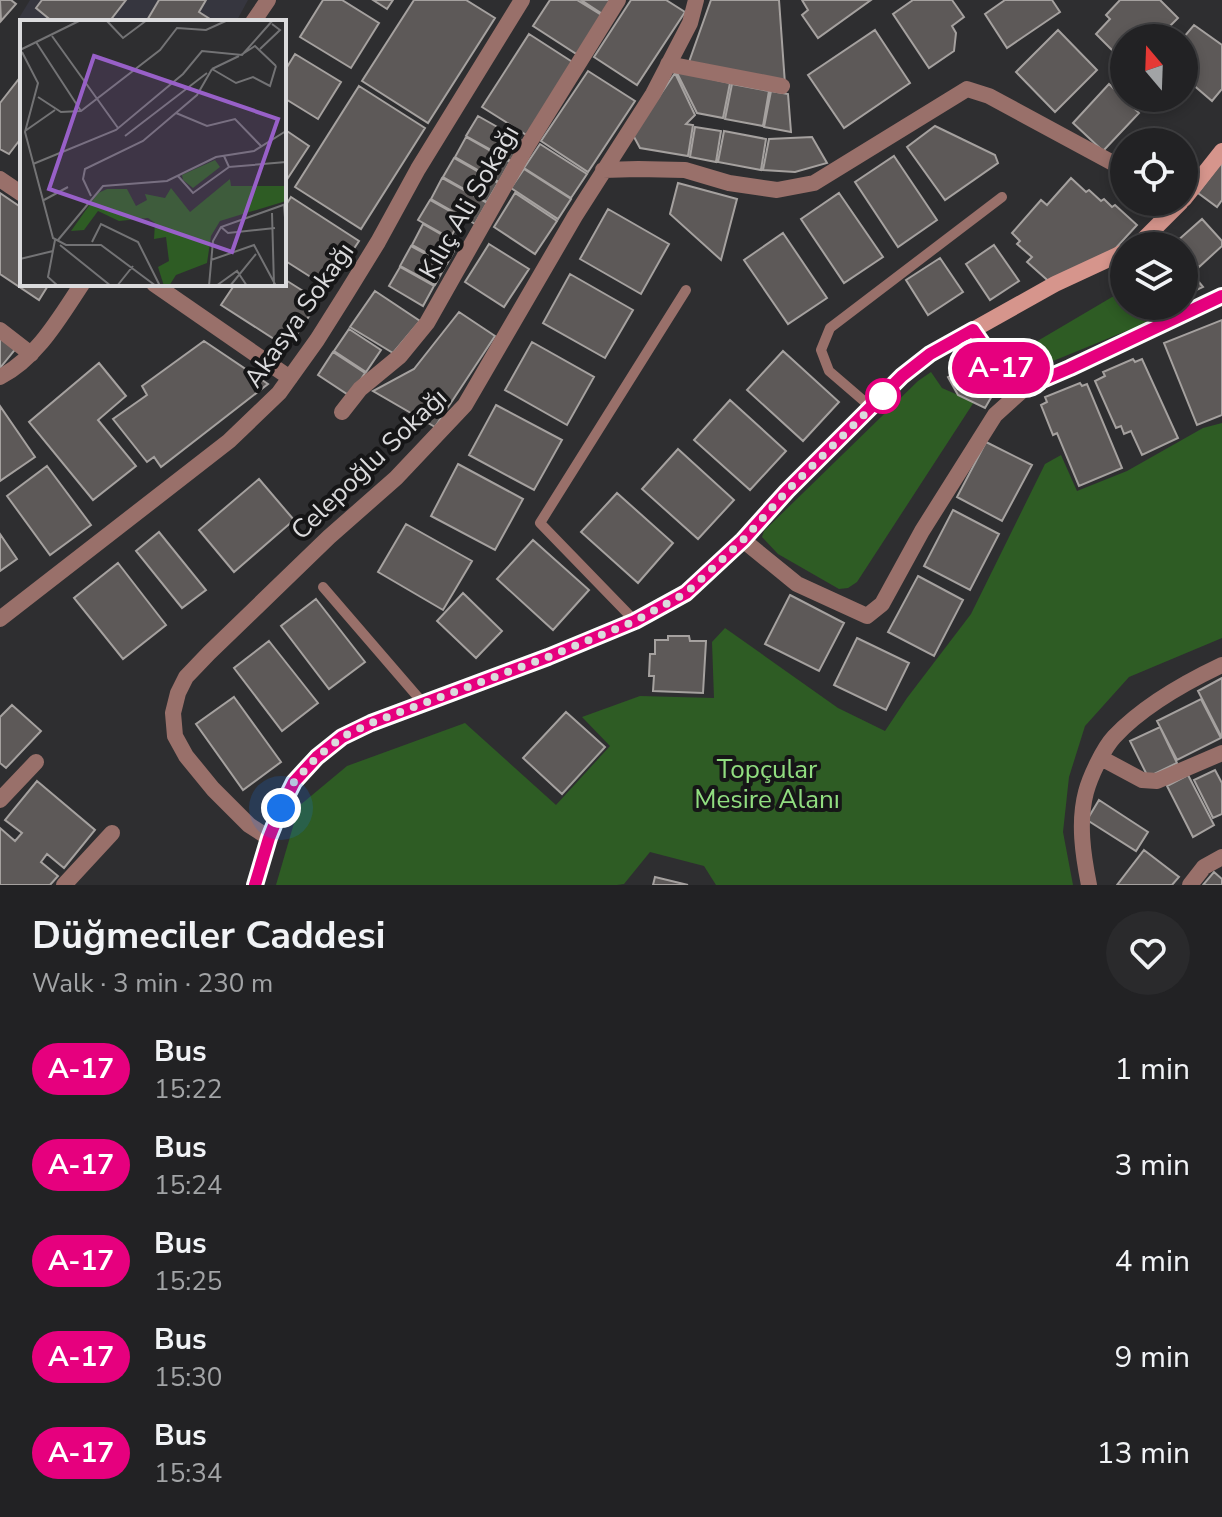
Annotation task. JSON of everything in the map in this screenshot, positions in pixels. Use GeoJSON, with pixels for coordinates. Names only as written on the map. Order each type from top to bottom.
{"type":"FeatureCollection","features":[{"type":"Feature","properties":{"kind":"street"},"geometry":{"type":"LineString","coordinates":[[254,20],[268,0]]}},
{"type":"Feature","properties":{"kind":"street","name":"Akasya Sokağı"},"geometry":{"type":"LineString","coordinates":[[0,619],[229,441],[279,393],[346,294],[418,169],[522,0]]}},
{"type":"Feature","properties":{"kind":"street","name":"Kılıç Ali Sokağı"},"geometry":{"type":"LineString","coordinates":[[342,412],[360,389],[400,356],[427,323],[526,148],[618,0]]}},
{"type":"Feature","properties":{"kind":"street","name":"Celepoğlu Sokağı"},"geometry":{"type":"LineString","coordinates":[[269,838],[249,825],[213,789],[186,756],[175,736],[173,713],[186,677],[329,537],[396,478],[465,405],[603,170],[653,94],[690,23],[696,0]]}},
{"type":"Feature","properties":{"kind":"street"},"geometry":{"type":"LineString","coordinates":[[668,64],[782,86]]}},
{"type":"Feature","properties":{"kind":"street"},"geometry":{"type":"LineString","coordinates":[[603,170],[685,170],[729,183],[777,190],[814,183],[967,89],[989,96],[1110,161]]}},
{"type":"Feature","properties":{"kind":"street"},"geometry":{"type":"LineString","coordinates":[[1198,180],[1222,151]]}},
{"type":"Feature","properties":{"kind":"street"},"geometry":{"type":"LineString","coordinates":[[0,179],[20,193]]}},
{"type":"Feature","properties":{"kind":"street"},"geometry":{"type":"LineString","coordinates":[[1151,232],[1166,216]]}},
{"type":"Feature","properties":{"kind":"street"},"geometry":{"type":"LineString","coordinates":[[255,885],[269,838],[294,782],[317,757],[342,737],[635,621],[686,593],[743,540],[787,491],[902,376],[930,354],[1055,284],[1110,258]]}},
{"type":"Feature","properties":{"kind":"street"},"geometry":{"type":"LineString","coordinates":[[0,377],[31,354],[81,286]]}},
{"type":"Feature","properties":{"kind":"street"},"geometry":{"type":"LineString","coordinates":[[157,286],[290,378]]}},
{"type":"Feature","properties":{"kind":"street"},"geometry":{"type":"LineString","coordinates":[[743,540],[797,584],[867,616],[882,604],[922,531],[995,415],[1026,387],[1222,296]]}},
{"type":"Feature","properties":{"kind":"street"},"geometry":{"type":"LineString","coordinates":[[0,330],[31,354]]}},
{"type":"Feature","properties":{"kind":"street"},"geometry":{"type":"LineString","coordinates":[[973,330],[998,366],[1026,387]]}},
{"type":"Feature","properties":{"kind":"street"},"geometry":{"type":"LineString","coordinates":[[1089,885],[1082,824],[1086,792],[1112,739],[1149,707],[1222,665]]}},
{"type":"Feature","properties":{"kind":"street"},"geometry":{"type":"LineString","coordinates":[[1101,758],[1142,780],[1157,781],[1222,753]]}},
{"type":"Feature","properties":{"kind":"street"},"geometry":{"type":"LineString","coordinates":[[0,800],[36,762]]}},
{"type":"Feature","properties":{"kind":"street"},"geometry":{"type":"LineString","coordinates":[[64,885],[112,833]]}},
{"type":"Feature","properties":{"kind":"street"},"geometry":{"type":"LineString","coordinates":[[1190,885],[1204,867],[1222,857]]}},
{"type":"Feature","properties":{"kind":"lane"},"geometry":{"type":"LineString","coordinates":[[872,408],[829,371],[821,350],[830,328],[1002,197]]}},
{"type":"Feature","properties":{"kind":"lane"},"geometry":{"type":"LineString","coordinates":[[635,621],[540,523],[686,290]]}},
{"type":"Feature","properties":{"kind":"lane"},"geometry":{"type":"LineString","coordinates":[[323,587],[423,703]]}},
{"type":"Feature","properties":{"kind":"shaded area"},"geometry":{"type":"Polygon","coordinates":[[[30,0],[248,0],[237,20],[19,18],[30,0]]]}},
{"type":"Feature","properties":{"kind":"green space"},"geometry":{"type":"Polygon","coordinates":[[[1110,298],[1110,320],[1153,320],[1041,366],[1029,346],[1110,298]]]}},
{"type":"Feature","properties":{"kind":"green space"},"geometry":{"type":"Polygon","coordinates":[[[931,372],[942,388],[974,402],[857,582],[839,589],[778,554],[762,537],[764,531],[918,381],[931,372]]]}},
{"type":"Feature","properties":{"kind":"green space","name":"Topçular Mesire Alanı"},"geometry":{"type":"Polygon","coordinates":[[[1222,423],[1222,638],[1129,677],[1085,726],[1069,777],[1063,832],[1073,885],[716,885],[704,866],[650,852],[624,884],[617,885],[276,885],[299,806],[347,766],[465,723],[556,805],[610,746],[582,717],[640,696],[714,698],[712,642],[725,628],[838,708],[885,731],[971,614],[1045,464],[1061,455],[1077,491],[1127,471],[1203,428],[1222,423]]]}},
{"type":"Feature","properties":{"kind":"building"},"geometry":{"type":"Polygon","coordinates":[[[0,0],[11,0],[16,4],[1,21],[0,0]]]}},
{"type":"Feature","properties":{"kind":"building"},"geometry":{"type":"Polygon","coordinates":[[[42,0],[126,0],[111,20],[51,20],[36,8],[42,0]]]}},
{"type":"Feature","properties":{"kind":"building"},"geometry":{"type":"Polygon","coordinates":[[[159,0],[206,0],[199,12],[210,19],[209,20],[147,20],[159,0]]]}},
{"type":"Feature","properties":{"kind":"building"},"geometry":{"type":"Polygon","coordinates":[[[323,0],[342,0],[379,23],[351,68],[300,37],[323,0]]]}},
{"type":"Feature","properties":{"kind":"building"},"geometry":{"type":"Polygon","coordinates":[[[373,0],[393,0],[387,9],[373,0]]]}},
{"type":"Feature","properties":{"kind":"building"},"geometry":{"type":"Polygon","coordinates":[[[414,0],[466,0],[495,18],[428,123],[362,81],[414,0]]]}},
{"type":"Feature","properties":{"kind":"building"},"geometry":{"type":"Polygon","coordinates":[[[550,0],[577,0],[603,16],[578,55],[533,26],[550,0]]]}},
{"type":"Feature","properties":{"kind":"building"},"geometry":{"type":"Polygon","coordinates":[[[581,0],[613,0],[604,15],[581,0]]]}},
{"type":"Feature","properties":{"kind":"building"},"geometry":{"type":"Polygon","coordinates":[[[631,0],[666,0],[685,12],[637,85],[594,57],[631,0]]]}},
{"type":"Feature","properties":{"kind":"building"},"geometry":{"type":"Polygon","coordinates":[[[711,0],[779,0],[785,84],[689,62],[711,0]]]}},
{"type":"Feature","properties":{"kind":"building"},"geometry":{"type":"Polygon","coordinates":[[[802,0],[871,0],[818,38],[802,15],[808,10],[802,0]]]}},
{"type":"Feature","properties":{"kind":"building"},"geometry":{"type":"Polygon","coordinates":[[[913,0],[952,0],[964,17],[952,26],[956,33],[954,51],[929,68],[893,14],[913,0]]]}},
{"type":"Feature","properties":{"kind":"building"},"geometry":{"type":"Polygon","coordinates":[[[1005,0],[1052,0],[1060,12],[1007,48],[985,14],[1005,0]]]}},
{"type":"Feature","properties":{"kind":"building"},"geometry":{"type":"Polygon","coordinates":[[[1120,0],[1160,0],[1178,18],[1172,24],[1110,24],[1110,48],[1096,34],[1110,19],[1106,15],[1120,0]]]}},
{"type":"Feature","properties":{"kind":"building"},"geometry":{"type":"Polygon","coordinates":[[[1198,28],[1222,45],[1222,89],[1212,101],[1198,89],[1198,28]]]}},
{"type":"Feature","properties":{"kind":"building"},"geometry":{"type":"Polygon","coordinates":[[[875,30],[910,83],[844,128],[808,75],[875,30]]]}},
{"type":"Feature","properties":{"kind":"building"},"geometry":{"type":"Polygon","coordinates":[[[1058,30],[1097,70],[1055,112],[1016,72],[1058,30]]]}},
{"type":"Feature","properties":{"kind":"building"},"geometry":{"type":"Polygon","coordinates":[[[529,34],[574,63],[528,136],[482,107],[529,34]]]}},
{"type":"Feature","properties":{"kind":"building"},"geometry":{"type":"Polygon","coordinates":[[[295,54],[341,82],[318,119],[286,99],[286,69],[295,54]]]}},
{"type":"Feature","properties":{"kind":"building"},"geometry":{"type":"Polygon","coordinates":[[[588,71],[635,101],[588,172],[541,141],[588,71]]]}},
{"type":"Feature","properties":{"kind":"building"},"geometry":{"type":"Polygon","coordinates":[[[676,71],[730,83],[723,118],[697,113],[676,71]]]}},
{"type":"Feature","properties":{"kind":"building"},"geometry":{"type":"Polygon","coordinates":[[[675,73],[695,115],[686,124],[693,125],[688,156],[640,148],[633,135],[675,73]]]}},
{"type":"Feature","properties":{"kind":"building"},"geometry":{"type":"Polygon","coordinates":[[[20,78],[20,140],[9,154],[0,149],[0,103],[20,78]]]}},
{"type":"Feature","properties":{"kind":"building"},"geometry":{"type":"Polygon","coordinates":[[[732,84],[769,91],[763,126],[725,119],[732,84]]]}},
{"type":"Feature","properties":{"kind":"building"},"geometry":{"type":"Polygon","coordinates":[[[1109,84],[1110,112],[1139,113],[1125,128],[1110,128],[1110,144],[1103,151],[1073,123],[1109,84]]]}},
{"type":"Feature","properties":{"kind":"building"},"geometry":{"type":"Polygon","coordinates":[[[359,86],[425,128],[361,229],[295,187],[359,86]]]}},
{"type":"Feature","properties":{"kind":"building"},"geometry":{"type":"Polygon","coordinates":[[[771,91],[788,94],[791,132],[764,127],[771,91]]]}},
{"type":"Feature","properties":{"kind":"building"},"geometry":{"type":"Polygon","coordinates":[[[478,116],[522,141],[511,161],[466,136],[478,116]]]}},
{"type":"Feature","properties":{"kind":"building"},"geometry":{"type":"Polygon","coordinates":[[[935,126],[995,155],[998,163],[945,200],[907,147],[935,126]]]}},
{"type":"Feature","properties":{"kind":"building"},"geometry":{"type":"Polygon","coordinates":[[[695,127],[721,131],[716,162],[690,157],[695,127]]]}},
{"type":"Feature","properties":{"kind":"building"},"geometry":{"type":"Polygon","coordinates":[[[286,130],[309,146],[286,181],[286,130]]]}},
{"type":"Feature","properties":{"kind":"building"},"geometry":{"type":"Polygon","coordinates":[[[724,131],[766,139],[761,170],[718,162],[724,131]]]}},
{"type":"Feature","properties":{"kind":"building"},"geometry":{"type":"Polygon","coordinates":[[[466,137],[510,162],[499,182],[455,157],[466,137]]]}},
{"type":"Feature","properties":{"kind":"building"},"geometry":{"type":"Polygon","coordinates":[[[812,137],[827,163],[795,172],[763,170],[769,139],[812,137]]]}},
{"type":"Feature","properties":{"kind":"building"},"geometry":{"type":"Polygon","coordinates":[[[540,144],[587,174],[571,198],[524,168],[540,144]]]}},
{"type":"Feature","properties":{"kind":"building"},"geometry":{"type":"Polygon","coordinates":[[[894,156],[937,220],[898,247],[855,182],[894,156]]]}},
{"type":"Feature","properties":{"kind":"building"},"geometry":{"type":"Polygon","coordinates":[[[454,158],[498,183],[487,202],[443,177],[454,158]]]}},
{"type":"Feature","properties":{"kind":"building"},"geometry":{"type":"Polygon","coordinates":[[[1222,161],[1222,200],[1217,207],[1198,193],[1222,161]]]}},
{"type":"Feature","properties":{"kind":"building"},"geometry":{"type":"Polygon","coordinates":[[[524,169],[571,199],[558,219],[511,188],[524,169]]]}},
{"type":"Feature","properties":{"kind":"building"},"geometry":{"type":"Polygon","coordinates":[[[442,178],[487,203],[475,224],[431,199],[442,178]]]}},
{"type":"Feature","properties":{"kind":"building"},"geometry":{"type":"Polygon","coordinates":[[[1071,178],[1086,192],[1089,190],[1101,201],[1104,199],[1110,205],[1110,216],[1127,216],[1137,225],[1131,232],[1110,232],[1110,254],[1103,262],[1054,286],[1027,262],[1032,257],[1017,244],[1020,241],[1012,233],[1041,200],[1047,205],[1071,178]]]}},
{"type":"Feature","properties":{"kind":"building"},"geometry":{"type":"Polygon","coordinates":[[[678,183],[737,199],[721,260],[670,214],[678,183]]]}},
{"type":"Feature","properties":{"kind":"building"},"geometry":{"type":"Polygon","coordinates":[[[0,193],[20,207],[20,286],[48,286],[39,300],[0,274],[0,193]]]}},
{"type":"Feature","properties":{"kind":"building"},"geometry":{"type":"Polygon","coordinates":[[[515,193],[557,221],[535,254],[494,227],[515,193]]]}},
{"type":"Feature","properties":{"kind":"building"},"geometry":{"type":"Polygon","coordinates":[[[839,193],[883,257],[844,283],[801,219],[839,193]]]}},
{"type":"Feature","properties":{"kind":"building"},"geometry":{"type":"Polygon","coordinates":[[[291,197],[359,241],[328,288],[286,261],[286,205],[291,197]]]}},
{"type":"Feature","properties":{"kind":"building"},"geometry":{"type":"Polygon","coordinates":[[[430,200],[462,218],[450,238],[418,220],[430,200]]]}},
{"type":"Feature","properties":{"kind":"building"},"geometry":{"type":"Polygon","coordinates":[[[608,209],[669,244],[641,294],[580,259],[608,209]]]}},
{"type":"Feature","properties":{"kind":"building"},"geometry":{"type":"Polygon","coordinates":[[[1202,219],[1222,241],[1222,246],[1199,267],[1198,232],[1187,232],[1202,219]]]}},
{"type":"Feature","properties":{"kind":"building"},"geometry":{"type":"Polygon","coordinates":[[[423,224],[458,244],[447,264],[412,245],[423,224]]]}},
{"type":"Feature","properties":{"kind":"building"},"geometry":{"type":"Polygon","coordinates":[[[783,233],[827,298],[788,324],[744,260],[783,233]]]}},
{"type":"Feature","properties":{"kind":"building"},"geometry":{"type":"Polygon","coordinates":[[[489,244],[529,269],[504,307],[465,282],[489,244]]]}},
{"type":"Feature","properties":{"kind":"building"},"geometry":{"type":"Polygon","coordinates":[[[994,245],[1019,281],[990,300],[966,264],[994,245]]]}},
{"type":"Feature","properties":{"kind":"building"},"geometry":{"type":"Polygon","coordinates":[[[411,246],[446,265],[435,285],[400,266],[411,246]]]}},
{"type":"Feature","properties":{"kind":"building"},"geometry":{"type":"Polygon","coordinates":[[[940,258],[963,292],[928,315],[906,280],[940,258]]]}},
{"type":"Feature","properties":{"kind":"building"},"geometry":{"type":"Polygon","coordinates":[[[400,267],[434,286],[423,306],[389,286],[400,267]]]}},
{"type":"Feature","properties":{"kind":"building"},"geometry":{"type":"Polygon","coordinates":[[[570,274],[633,310],[605,358],[543,323],[570,274]]]}},
{"type":"Feature","properties":{"kind":"building"},"geometry":{"type":"Polygon","coordinates":[[[286,280],[319,301],[288,348],[221,305],[234,286],[286,286],[286,280]]]}},
{"type":"Feature","properties":{"kind":"building"},"geometry":{"type":"Polygon","coordinates":[[[375,291],[420,321],[393,353],[350,327],[375,291]]]}},
{"type":"Feature","properties":{"kind":"building"},"geometry":{"type":"Polygon","coordinates":[[[459,312],[495,336],[435,427],[373,391],[414,369],[459,312]]]}},
{"type":"Feature","properties":{"kind":"building"},"geometry":{"type":"Polygon","coordinates":[[[1222,320],[1222,415],[1197,425],[1164,343],[1222,320]]]}},
{"type":"Feature","properties":{"kind":"building"},"geometry":{"type":"Polygon","coordinates":[[[349,329],[381,350],[366,372],[334,351],[349,329]]]}},
{"type":"Feature","properties":{"kind":"building"},"geometry":{"type":"Polygon","coordinates":[[[0,332],[18,346],[0,368],[0,332]]]}},
{"type":"Feature","properties":{"kind":"building"},"geometry":{"type":"Polygon","coordinates":[[[204,341],[268,384],[161,467],[154,457],[147,462],[113,419],[147,395],[142,386],[204,341]]]}},
{"type":"Feature","properties":{"kind":"building"},"geometry":{"type":"Polygon","coordinates":[[[532,342],[594,377],[567,425],[505,390],[532,342]]]}},
{"type":"Feature","properties":{"kind":"building"},"geometry":{"type":"Polygon","coordinates":[[[783,351],[839,402],[803,441],[747,390],[783,351]]]}},
{"type":"Feature","properties":{"kind":"building"},"geometry":{"type":"Polygon","coordinates":[[[333,352],[365,373],[350,396],[318,375],[333,352]]]}},
{"type":"Feature","properties":{"kind":"building"},"geometry":{"type":"Polygon","coordinates":[[[1133,359],[1135,362],[1142,359],[1178,438],[1142,455],[1131,431],[1124,434],[1121,426],[1116,428],[1095,381],[1105,376],[1103,372],[1133,359]]]}},
{"type":"Feature","properties":{"kind":"building"},"geometry":{"type":"Polygon","coordinates":[[[99,363],[126,396],[98,420],[136,466],[93,500],[29,422],[99,363]]]}},
{"type":"Feature","properties":{"kind":"building"},"geometry":{"type":"Polygon","coordinates":[[[965,367],[996,389],[985,408],[958,395],[948,377],[965,367]]]}},
{"type":"Feature","properties":{"kind":"building"},"geometry":{"type":"Polygon","coordinates":[[[1080,383],[1082,386],[1087,384],[1122,468],[1079,486],[1057,433],[1053,435],[1041,405],[1047,402],[1045,397],[1080,383]]]}},
{"type":"Feature","properties":{"kind":"building"},"geometry":{"type":"Polygon","coordinates":[[[730,400],[786,451],[750,490],[694,440],[730,400]]]}},
{"type":"Feature","properties":{"kind":"building"},"geometry":{"type":"Polygon","coordinates":[[[496,405],[562,440],[534,490],[469,455],[496,405]]]}},
{"type":"Feature","properties":{"kind":"building"},"geometry":{"type":"Polygon","coordinates":[[[0,406],[35,457],[0,481],[0,406]]]}},
{"type":"Feature","properties":{"kind":"building"},"geometry":{"type":"Polygon","coordinates":[[[986,442],[1032,465],[1002,521],[957,497],[986,442]]]}},
{"type":"Feature","properties":{"kind":"building"},"geometry":{"type":"Polygon","coordinates":[[[678,449],[734,500],[698,539],[642,489],[678,449]]]}},
{"type":"Feature","properties":{"kind":"building"},"geometry":{"type":"Polygon","coordinates":[[[458,464],[523,499],[495,550],[431,516],[458,464]]]}},
{"type":"Feature","properties":{"kind":"building"},"geometry":{"type":"Polygon","coordinates":[[[47,466],[91,525],[50,555],[7,496],[47,466]]]}},
{"type":"Feature","properties":{"kind":"building"},"geometry":{"type":"Polygon","coordinates":[[[259,479],[294,520],[234,572],[199,530],[259,479]]]}},
{"type":"Feature","properties":{"kind":"building"},"geometry":{"type":"Polygon","coordinates":[[[617,493],[673,543],[638,583],[581,532],[617,493]]]}},
{"type":"Feature","properties":{"kind":"building"},"geometry":{"type":"Polygon","coordinates":[[[953,510],[999,534],[970,590],[924,566],[953,510]]]}},
{"type":"Feature","properties":{"kind":"building"},"geometry":{"type":"Polygon","coordinates":[[[406,524],[472,561],[443,610],[378,572],[406,524]]]}},
{"type":"Feature","properties":{"kind":"building"},"geometry":{"type":"Polygon","coordinates":[[[159,532],[206,590],[182,608],[136,551],[159,532]]]}},
{"type":"Feature","properties":{"kind":"building"},"geometry":{"type":"Polygon","coordinates":[[[0,534],[17,559],[0,571],[0,534]]]}},
{"type":"Feature","properties":{"kind":"building"},"geometry":{"type":"Polygon","coordinates":[[[533,540],[589,590],[553,630],[497,579],[533,540]]]}},
{"type":"Feature","properties":{"kind":"building"},"geometry":{"type":"Polygon","coordinates":[[[118,563],[166,625],[123,659],[74,598],[118,563]]]}},
{"type":"Feature","properties":{"kind":"building"},"geometry":{"type":"Polygon","coordinates":[[[918,576],[963,600],[934,656],[888,632],[918,576]]]}},
{"type":"Feature","properties":{"kind":"building"},"geometry":{"type":"Polygon","coordinates":[[[463,593],[502,631],[476,658],[437,621],[463,593]]]}},
{"type":"Feature","properties":{"kind":"building"},"geometry":{"type":"Polygon","coordinates":[[[790,595],[844,623],[819,671],[765,644],[790,595]]]}},
{"type":"Feature","properties":{"kind":"building"},"geometry":{"type":"Polygon","coordinates":[[[316,599],[365,662],[329,689],[281,626],[316,599]]]}},
{"type":"Feature","properties":{"kind":"building"},"geometry":{"type":"Polygon","coordinates":[[[668,636],[689,636],[690,641],[706,641],[703,693],[653,691],[654,676],[649,676],[650,654],[655,654],[655,640],[668,640],[668,636]]]}},
{"type":"Feature","properties":{"kind":"building"},"geometry":{"type":"Polygon","coordinates":[[[857,638],[909,663],[886,710],[834,685],[857,638]]]}},
{"type":"Feature","properties":{"kind":"building"},"geometry":{"type":"Polygon","coordinates":[[[269,641],[318,703],[282,731],[234,668],[269,641]]]}},
{"type":"Feature","properties":{"kind":"building"},"geometry":{"type":"Polygon","coordinates":[[[1222,678],[1222,738],[1198,691],[1222,678]]]}},
{"type":"Feature","properties":{"kind":"building"},"geometry":{"type":"Polygon","coordinates":[[[234,697],[281,762],[243,790],[196,724],[234,697]]]}},
{"type":"Feature","properties":{"kind":"building"},"geometry":{"type":"Polygon","coordinates":[[[1201,699],[1221,738],[1177,760],[1157,721],[1201,699]]]}},
{"type":"Feature","properties":{"kind":"building"},"geometry":{"type":"Polygon","coordinates":[[[12,705],[41,731],[6,768],[0,763],[0,717],[12,705]]]}},
{"type":"Feature","properties":{"kind":"building"},"geometry":{"type":"Polygon","coordinates":[[[566,712],[605,747],[562,794],[523,758],[566,712]]]}},
{"type":"Feature","properties":{"kind":"building"},"geometry":{"type":"Polygon","coordinates":[[[1160,727],[1177,763],[1148,777],[1130,741],[1160,727]]]}},
{"type":"Feature","properties":{"kind":"building"},"geometry":{"type":"Polygon","coordinates":[[[1215,770],[1222,783],[1222,814],[1213,818],[1194,780],[1215,770]]]}},
{"type":"Feature","properties":{"kind":"building"},"geometry":{"type":"Polygon","coordinates":[[[1188,775],[1214,825],[1193,837],[1167,786],[1188,775]]]}},
{"type":"Feature","properties":{"kind":"building"},"geometry":{"type":"Polygon","coordinates":[[[37,781],[95,830],[64,868],[47,854],[41,862],[58,876],[50,885],[0,885],[0,828],[15,841],[22,833],[5,820],[37,781]]]}},
{"type":"Feature","properties":{"kind":"building"},"geometry":{"type":"Polygon","coordinates":[[[1099,800],[1148,832],[1136,851],[1087,820],[1099,800]]]}},
{"type":"Feature","properties":{"kind":"building"},"geometry":{"type":"Polygon","coordinates":[[[1144,850],[1179,877],[1172,885],[1117,885],[1144,850]]]}},
{"type":"Feature","properties":{"kind":"building"},"geometry":{"type":"Polygon","coordinates":[[[1214,872],[1222,879],[1222,885],[1203,885],[1214,872]]]}},
{"type":"Feature","properties":{"kind":"building"},"geometry":{"type":"Polygon","coordinates":[[[655,877],[688,885],[653,885],[655,877]]]}},
{"type":"Feature","properties":{"kind":"bus line","name":"A-17"},"geometry":{"type":"LineString","coordinates":[[255,885],[269,838],[294,782],[317,757],[342,737],[635,621],[686,593],[743,540],[787,491],[902,376],[930,354],[973,330],[998,366],[1026,387],[1222,296]]}},
{"type":"Feature","properties":{"kind":"route"},"geometry":{"type":"LineString","coordinates":[[281,808],[294,782],[317,757],[342,737],[635,621],[686,593],[743,540],[787,491],[887,392],[883,396]]}}]}
